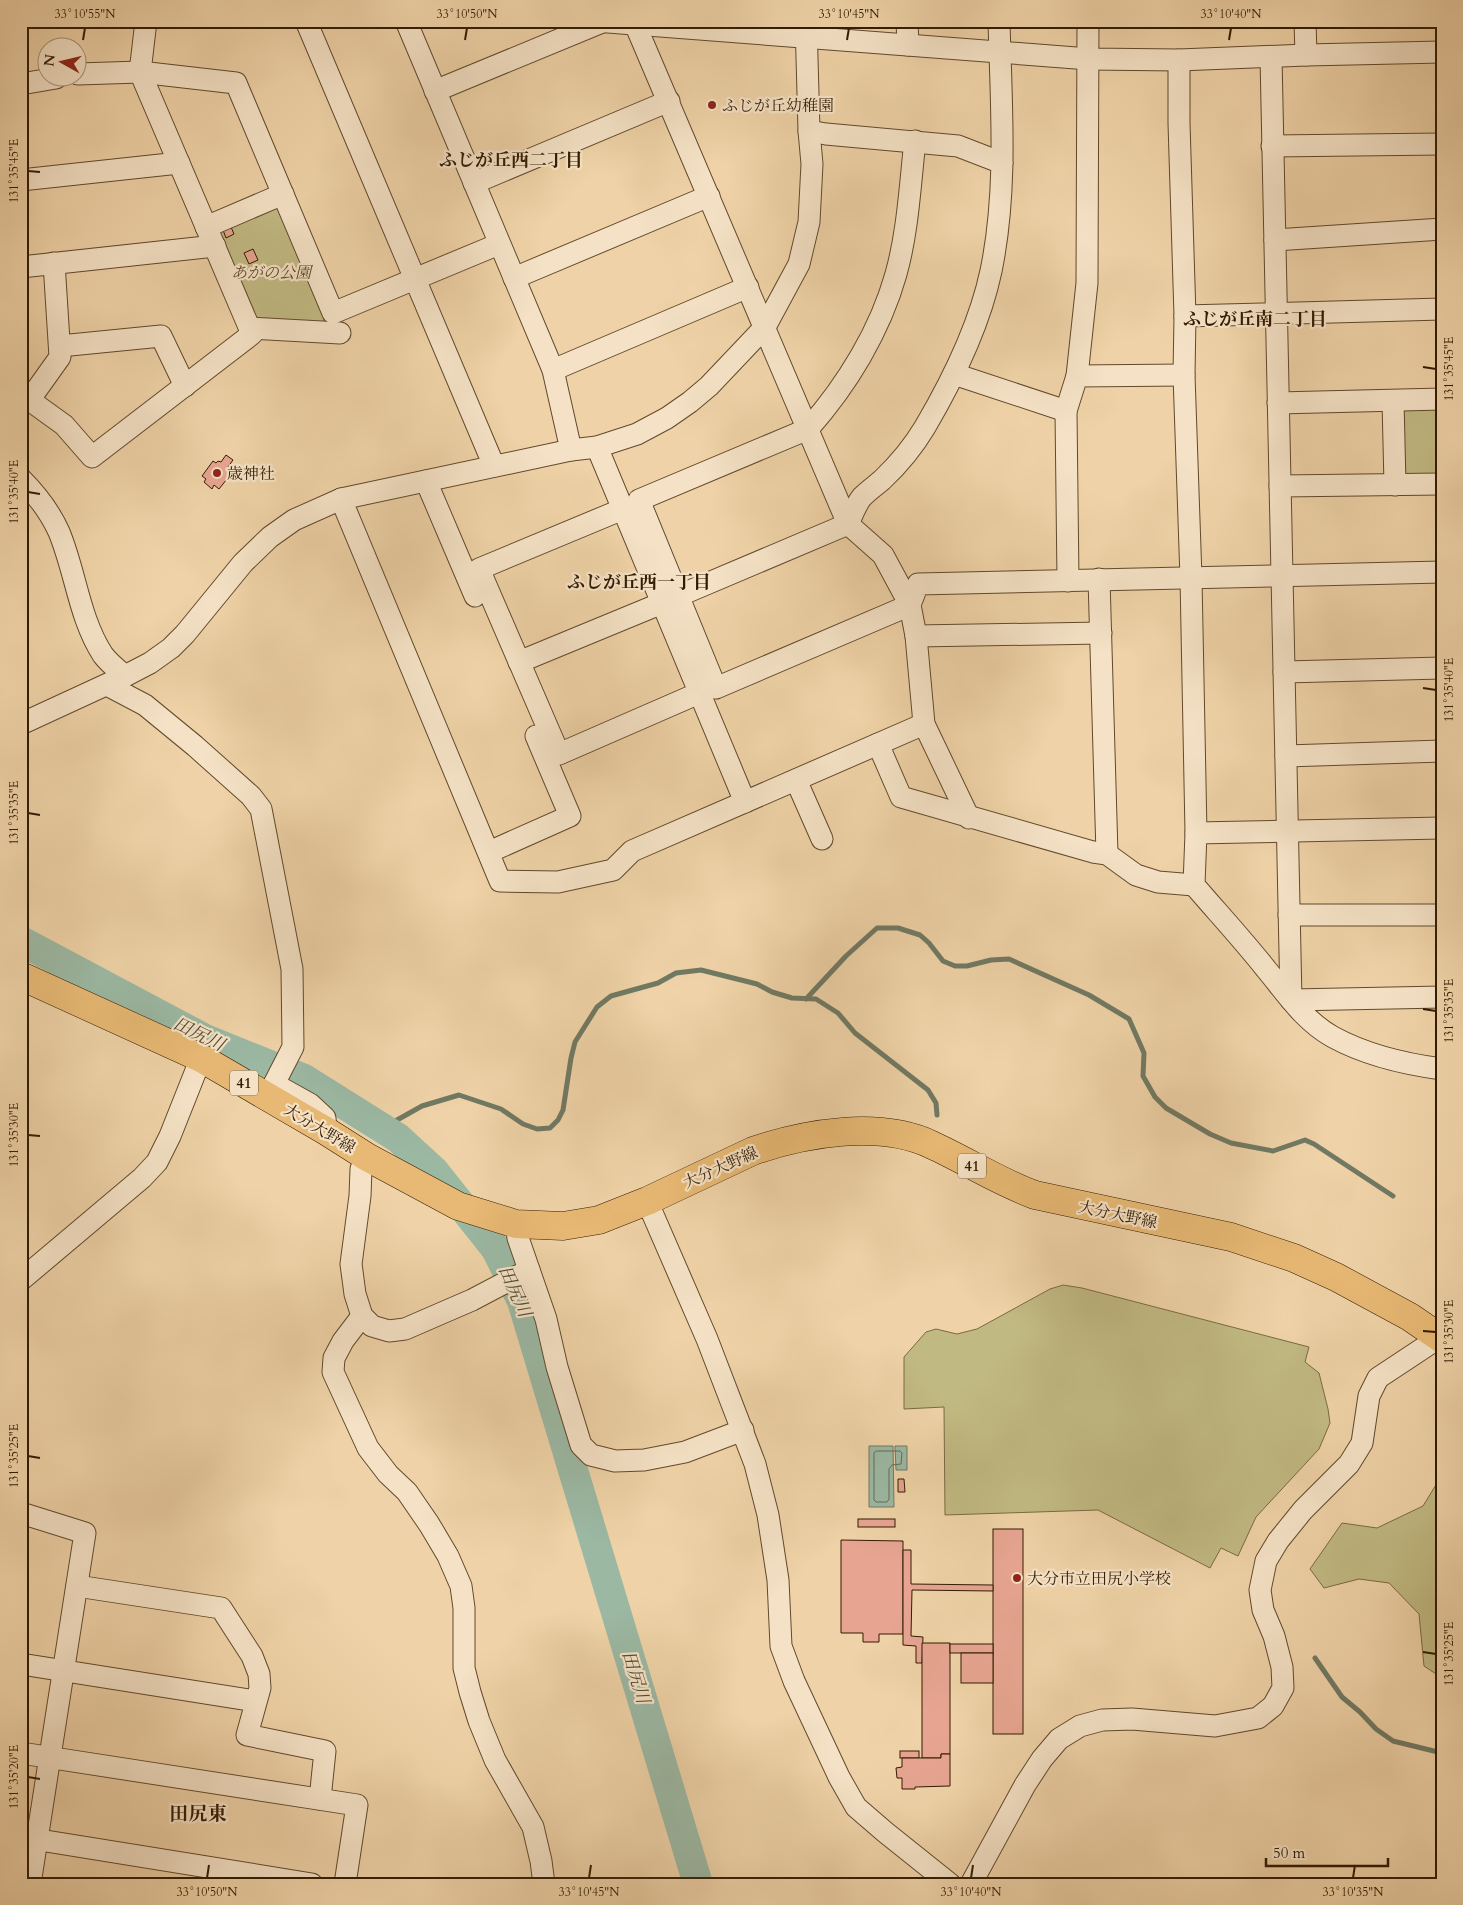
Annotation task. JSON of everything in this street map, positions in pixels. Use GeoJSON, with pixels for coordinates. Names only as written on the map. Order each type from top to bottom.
{"type":"FeatureCollection","features":[{"type":"Feature","properties":{"kind":"main road","name":"大分大野線"},"geometry":{"type":"LineString","coordinates":[[21,976],[201,1058],[367,1157],[458,1206],[504,1221],[563,1226],[600,1220],[647,1201],[753,1151],[783,1142],[864,1131],[896,1134],[912,1137],[931,1144],[1012,1187],[1035,1195],[1231,1237],[1294,1258],[1336,1277],[1394,1308],[1441,1338]]}},
{"type":"Feature","properties":{"kind":"street"},"geometry":{"type":"LineString","coordinates":[[54,264],[60,357],[26,397],[64,425],[92,457],[252,334],[140,72],[146,21]]}},
{"type":"Feature","properties":{"kind":"street"},"geometry":{"type":"LineString","coordinates":[[306,21],[494,466]]}},
{"type":"Feature","properties":{"kind":"street"},"geometry":{"type":"LineString","coordinates":[[406,21],[434,92],[553,370],[571,450]]}},
{"type":"Feature","properties":{"kind":"street"},"geometry":{"type":"LineString","coordinates":[[595,21],[806,29],[908,45],[1089,59],[1179,60],[1442,52]]}},
{"type":"Feature","properties":{"kind":"street"},"geometry":{"type":"LineString","coordinates":[[907,21],[908,45]]}},
{"type":"Feature","properties":{"kind":"street"},"geometry":{"type":"LineString","coordinates":[[519,662],[848,524],[861,498],[900,462],[912,447],[954,374],[970,336],[991,271],[998,225],[1002,163],[999,21]]}},
{"type":"Feature","properties":{"kind":"street"},"geometry":{"type":"LineString","coordinates":[[1068,581],[1066,411],[1077,376],[1087,283],[1088,21]]}},
{"type":"Feature","properties":{"kind":"street"},"geometry":{"type":"LineString","coordinates":[[1305,21],[1306,55]]}},
{"type":"Feature","properties":{"kind":"street"},"geometry":{"type":"LineString","coordinates":[[434,92],[602,22]]}},
{"type":"Feature","properties":{"kind":"street"},"geometry":{"type":"LineString","coordinates":[[636,23],[848,524],[883,555],[910,605],[916,636],[924,724],[969,818]]}},
{"type":"Feature","properties":{"kind":"street"},"geometry":{"type":"LineString","coordinates":[[21,724],[116,681],[150,663],[171,648],[185,634],[243,562],[270,536],[294,520],[341,499],[571,450],[597,447],[637,434],[690,402],[709,386],[764,327],[799,264],[809,222],[812,164],[809,131],[806,29]]}},
{"type":"Feature","properties":{"kind":"street"},"geometry":{"type":"LineString","coordinates":[[1271,56],[1290,1000]]}},
{"type":"Feature","properties":{"kind":"street"},"geometry":{"type":"LineString","coordinates":[[1179,60],[1185,316],[1184,375],[1191,578],[1196,834],[1194,885],[1305,1016],[1332,1036],[1370,1053],[1416,1066],[1442,1069]]}},
{"type":"Feature","properties":{"kind":"street"},"geometry":{"type":"LineString","coordinates":[[88,74],[140,72],[236,82],[333,313],[499,244]]}},
{"type":"Feature","properties":{"kind":"street"},"geometry":{"type":"LineString","coordinates":[[21,84],[38,81]]}},
{"type":"Feature","properties":{"kind":"street"},"geometry":{"type":"LineString","coordinates":[[474,183],[669,101]]}},
{"type":"Feature","properties":{"kind":"street"},"geometry":{"type":"LineString","coordinates":[[809,131],[958,146],[1002,163]]}},
{"type":"Feature","properties":{"kind":"street"},"geometry":{"type":"LineString","coordinates":[[745,802],[699,693],[639,500],[808,429],[822,413],[859,360],[882,314],[896,275],[902,248],[915,141]]}},
{"type":"Feature","properties":{"kind":"street"},"geometry":{"type":"LineString","coordinates":[[1272,146],[1442,144]]}},
{"type":"Feature","properties":{"kind":"street"},"geometry":{"type":"LineString","coordinates":[[21,180],[179,163]]}},
{"type":"Feature","properties":{"kind":"street"},"geometry":{"type":"LineString","coordinates":[[206,227],[283,194]]}},
{"type":"Feature","properties":{"kind":"street"},"geometry":{"type":"LineString","coordinates":[[514,278],[709,196]]}},
{"type":"Feature","properties":{"kind":"street"},"geometry":{"type":"LineString","coordinates":[[1275,240],[1442,229]]}},
{"type":"Feature","properties":{"kind":"street"},"geometry":{"type":"LineString","coordinates":[[21,267],[215,246]]}},
{"type":"Feature","properties":{"kind":"street"},"geometry":{"type":"LineString","coordinates":[[553,370],[748,287]]}},
{"type":"Feature","properties":{"kind":"street"},"geometry":{"type":"LineString","coordinates":[[1185,316],[1442,309]]}},
{"type":"Feature","properties":{"kind":"street"},"geometry":{"type":"LineString","coordinates":[[250,328],[340,333]]}},
{"type":"Feature","properties":{"kind":"street"},"geometry":{"type":"LineString","coordinates":[[60,346],[162,336],[185,386]]}},
{"type":"Feature","properties":{"kind":"street"},"geometry":{"type":"LineString","coordinates":[[954,374],[1066,411]]}},
{"type":"Feature","properties":{"kind":"street"},"geometry":{"type":"LineString","coordinates":[[1077,376],[1184,375]]}},
{"type":"Feature","properties":{"kind":"street"},"geometry":{"type":"LineString","coordinates":[[1278,403],[1442,399]]}},
{"type":"Feature","properties":{"kind":"street"},"geometry":{"type":"LineString","coordinates":[[1393,400],[1395,484]]}},
{"type":"Feature","properties":{"kind":"street"},"geometry":{"type":"LineString","coordinates":[[597,447],[623,509],[716,688],[910,605],[918,584],[1442,572]]}},
{"type":"Feature","properties":{"kind":"street"},"geometry":{"type":"LineString","coordinates":[[21,480],[46,509],[59,533],[85,617],[116,681],[173,727],[251,796],[261,809],[292,969],[294,1042],[292,1051],[274,1084],[310,1104],[325,1118],[326,1131]]}},
{"type":"Feature","properties":{"kind":"street"},"geometry":{"type":"LineString","coordinates":[[426,481],[570,816],[489,852]]}},
{"type":"Feature","properties":{"kind":"street"},"geometry":{"type":"LineString","coordinates":[[1280,486],[1442,484]]}},
{"type":"Feature","properties":{"kind":"street"},"geometry":{"type":"LineString","coordinates":[[341,499],[500,881],[558,882],[613,870],[632,851],[924,724]]}},
{"type":"Feature","properties":{"kind":"street"},"geometry":{"type":"LineString","coordinates":[[623,509],[479,569],[559,754],[699,693]]}},
{"type":"Feature","properties":{"kind":"street"},"geometry":{"type":"LineString","coordinates":[[1099,579],[1107,854]]}},
{"type":"Feature","properties":{"kind":"street"},"geometry":{"type":"LineString","coordinates":[[916,636],[1101,633]]}},
{"type":"Feature","properties":{"kind":"street"},"geometry":{"type":"LineString","coordinates":[[1284,672],[1442,668]]}},
{"type":"Feature","properties":{"kind":"street"},"geometry":{"type":"LineString","coordinates":[[878,744],[901,798],[1093,852],[1107,854],[1136,875],[1158,882],[1194,885]]}},
{"type":"Feature","properties":{"kind":"street"},"geometry":{"type":"LineString","coordinates":[[1286,756],[1442,751]]}},
{"type":"Feature","properties":{"kind":"street"},"geometry":{"type":"LineString","coordinates":[[796,780],[822,839]]}},
{"type":"Feature","properties":{"kind":"street"},"geometry":{"type":"LineString","coordinates":[[1196,834],[1442,828]]}},
{"type":"Feature","properties":{"kind":"street"},"geometry":{"type":"LineString","coordinates":[[1289,915],[1442,915]]}},
{"type":"Feature","properties":{"kind":"street"},"geometry":{"type":"LineString","coordinates":[[1290,1000],[1442,997]]}},
{"type":"Feature","properties":{"kind":"street"},"geometry":{"type":"LineString","coordinates":[[21,1280],[142,1178],[157,1162],[177,1120],[201,1058]]}},
{"type":"Feature","properties":{"kind":"street"},"geometry":{"type":"LineString","coordinates":[[367,1157],[361,1169],[360,1196],[351,1264],[355,1294],[362,1316],[372,1326],[389,1331],[404,1328],[472,1300],[529,1270]]}},
{"type":"Feature","properties":{"kind":"street"},"geometry":{"type":"LineString","coordinates":[[647,1201],[707,1339],[755,1464],[768,1515],[778,1580],[781,1646],[794,1681],[839,1777],[856,1807],[950,1884]]}},
{"type":"Feature","properties":{"kind":"street"},"geometry":{"type":"LineString","coordinates":[[504,1221],[518,1238],[546,1319],[557,1367],[581,1444],[591,1455],[615,1461],[644,1460],[685,1452],[743,1430]]}},
{"type":"Feature","properties":{"kind":"street"},"geometry":{"type":"LineString","coordinates":[[362,1316],[343,1341],[334,1358],[333,1372],[368,1448],[388,1474],[407,1492],[424,1516],[448,1556],[461,1586],[464,1608],[464,1668],[470,1692],[479,1721],[496,1760],[533,1826],[544,1884]]}},
{"type":"Feature","properties":{"kind":"street"},"geometry":{"type":"LineString","coordinates":[[971,1884],[1025,1785],[1042,1759],[1059,1739],[1080,1726],[1102,1720],[1132,1719],[1215,1726],[1258,1718],[1273,1706],[1283,1688],[1282,1667],[1274,1636],[1263,1610],[1260,1590],[1266,1561],[1278,1541],[1303,1510],[1349,1464],[1362,1443],[1369,1396],[1378,1378],[1441,1338]]}},
{"type":"Feature","properties":{"kind":"street"},"geometry":{"type":"LineString","coordinates":[[21,1513],[85,1533],[50,1757],[29,1838],[30,1884]]}},
{"type":"Feature","properties":{"kind":"street"},"geometry":{"type":"LineString","coordinates":[[77,1586],[221,1608],[252,1656],[260,1674],[260,1688],[247,1735],[325,1751],[320,1799]]}},
{"type":"Feature","properties":{"kind":"street"},"geometry":{"type":"LineString","coordinates":[[21,1664],[255,1701]]}},
{"type":"Feature","properties":{"kind":"street"},"geometry":{"type":"LineString","coordinates":[[21,1753],[357,1805],[345,1884]]}},
{"type":"Feature","properties":{"kind":"street"},"geometry":{"type":"LineString","coordinates":[[29,1838],[312,1884]]}},
{"type":"Feature","properties":{"kind":"green space","name":"あがの公園"},"geometry":{"type":"Polygon","coordinates":[[[278,202],[326,315],[322,326],[255,322],[215,229],[278,202]]]}},
{"type":"Feature","properties":{"kind":"green space"},"geometry":{"type":"Polygon","coordinates":[[[1442,406],[1442,478],[1403,478],[1401,407],[1442,406]]]}},
{"type":"Feature","properties":{"kind":"green space"},"geometry":{"type":"Polygon","coordinates":[[[1063,1285],[1082,1288],[1309,1347],[1305,1362],[1319,1373],[1330,1423],[1319,1449],[1256,1517],[1238,1556],[1221,1548],[1210,1568],[1098,1510],[945,1515],[944,1407],[904,1409],[904,1357],[926,1332],[936,1329],[957,1334],[977,1329],[1050,1289],[1063,1285]]]}},
{"type":"Feature","properties":{"kind":"green space"},"geometry":{"type":"Polygon","coordinates":[[[1442,1475],[1442,1678],[1424,1666],[1419,1614],[1389,1583],[1359,1579],[1324,1588],[1310,1569],[1342,1523],[1377,1528],[1423,1506],[1442,1475]]]}},
{"type":"Feature","properties":{"kind":"water"},"geometry":{"type":"Polygon","coordinates":[[[869,1446],[893,1446],[894,1507],[869,1507],[869,1446]]]}},
{"type":"Feature","properties":{"kind":"water"},"geometry":{"type":"Polygon","coordinates":[[[895,1446],[907,1446],[907,1470],[896,1470],[895,1446]]]}},
{"type":"Feature","properties":{"kind":"building"},"geometry":{"type":"Polygon","coordinates":[[[231,227],[234,234],[226,238],[223,230],[231,227]]]}},
{"type":"Feature","properties":{"kind":"building"},"geometry":{"type":"Polygon","coordinates":[[[253,249],[258,260],[249,264],[244,253],[253,249]]]}},
{"type":"Feature","properties":{"kind":"building","name":"歳神社"},"geometry":{"type":"Polygon","coordinates":[[[226,455],[233,460],[228,467],[230,469],[228,472],[231,474],[219,489],[214,485],[212,489],[204,482],[206,479],[202,476],[213,461],[216,463],[218,461],[221,462],[226,455]]]}},
{"type":"Feature","properties":{"kind":"building"},"geometry":{"type":"Polygon","coordinates":[[[898,1479],[904,1479],[905,1492],[898,1492],[898,1479]]]}},
{"type":"Feature","properties":{"kind":"building"},"geometry":{"type":"Polygon","coordinates":[[[858,1519],[895,1519],[895,1527],[858,1527],[858,1519]]]}},
{"type":"Feature","properties":{"kind":"building"},"geometry":{"type":"Polygon","coordinates":[[[993,1529],[1023,1529],[1023,1734],[993,1734],[993,1529]]]}},
{"type":"Feature","properties":{"kind":"building"},"geometry":{"type":"Polygon","coordinates":[[[841,1540],[903,1541],[903,1634],[879,1634],[879,1642],[863,1642],[863,1633],[841,1633],[841,1540]]]}},
{"type":"Feature","properties":{"kind":"building"},"geometry":{"type":"Polygon","coordinates":[[[903,1550],[911,1550],[911,1584],[993,1585],[993,1591],[912,1590],[911,1636],[923,1637],[922,1663],[916,1663],[916,1646],[903,1645],[903,1550]]]}},
{"type":"Feature","properties":{"kind":"building"},"geometry":{"type":"Polygon","coordinates":[[[922,1643],[950,1643],[950,1754],[941,1754],[941,1758],[922,1758],[922,1643]]]}},
{"type":"Feature","properties":{"kind":"building"},"geometry":{"type":"Polygon","coordinates":[[[950,1644],[993,1644],[993,1653],[950,1653],[950,1644]]]}},
{"type":"Feature","properties":{"kind":"building"},"geometry":{"type":"Polygon","coordinates":[[[961,1653],[993,1653],[993,1683],[961,1683],[961,1653]]]}},
{"type":"Feature","properties":{"kind":"building"},"geometry":{"type":"Polygon","coordinates":[[[900,1751],[919,1751],[919,1758],[900,1758],[900,1751]]]}},
{"type":"Feature","properties":{"kind":"building"},"geometry":{"type":"Polygon","coordinates":[[[941,1754],[950,1754],[950,1786],[902,1789],[902,1778],[897,1778],[896,1768],[902,1767],[902,1758],[941,1758],[941,1754]]]}},
{"type":"Feature","properties":{"kind":"waterway"},"geometry":{"type":"LineString","coordinates":[[806,999],[846,956],[877,928],[898,928],[920,935],[943,961],[955,966],[967,966],[991,960],[1009,959],[1089,995],[1129,1019],[1144,1053],[1143,1076],[1155,1097],[1166,1108],[1210,1134],[1231,1143],[1273,1151],[1305,1140],[1393,1196]]}},
{"type":"Feature","properties":{"kind":"waterway","name":"田尻川"},"geometry":{"type":"LineString","coordinates":[[21,941],[205,1039],[304,1079],[398,1138],[434,1171],[496,1249],[522,1301],[698,1884]]}},
{"type":"Feature","properties":{"kind":"waterway"},"geometry":{"type":"LineString","coordinates":[[381,1129],[422,1106],[459,1095],[501,1109],[523,1124],[537,1129],[550,1128],[558,1120],[563,1110],[575,1042],[597,1007],[611,996],[658,983],[676,973],[701,970],[757,984],[772,992],[792,998],[816,999],[838,1013],[855,1033],[928,1090],[936,1103],[937,1115]]}},
{"type":"Feature","properties":{"kind":"waterway"},"geometry":{"type":"LineString","coordinates":[[1315,1658],[1342,1697],[1376,1729],[1393,1741],[1442,1753]]}},
{"type":"Feature","properties":{"kind":"place","name":"ふじが丘幼稚園"},"geometry":{"type":"Point","coordinates":[712,105]}},
{"type":"Feature","properties":{"kind":"place","name":"歳神社"},"geometry":{"type":"Point","coordinates":[217,473]}},
{"type":"Feature","properties":{"kind":"place","name":"大分市立田尻小学校"},"geometry":{"type":"Point","coordinates":[1017,1578]}},
{"type":"Feature","properties":{"kind":"district","name":"ふじが丘西二丁目"},"geometry":{"type":"Point","coordinates":[511,160]}},
{"type":"Feature","properties":{"kind":"district","name":"ふじが丘南二丁目"},"geometry":{"type":"Point","coordinates":[1255,319]}},
{"type":"Feature","properties":{"kind":"district","name":"ふじが丘西一丁目"},"geometry":{"type":"Point","coordinates":[639,582]}},
{"type":"Feature","properties":{"kind":"district","name":"田尻東"},"geometry":{"type":"Point","coordinates":[198,1813]}}]}
